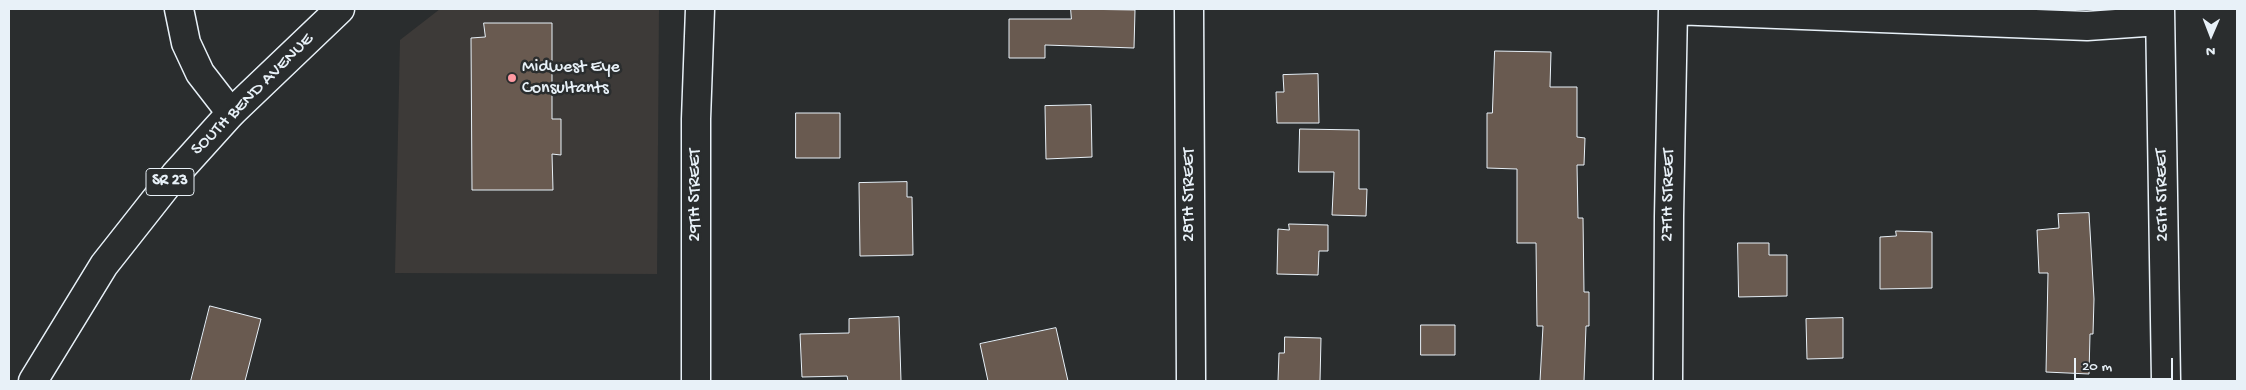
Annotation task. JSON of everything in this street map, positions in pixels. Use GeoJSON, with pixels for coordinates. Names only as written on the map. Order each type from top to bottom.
{"type":"FeatureCollection","features":[{"type":"Feature","properties":{"kind":"street"},"geometry":{"type":"LineString","coordinates":[[179,9],[186,43],[200,73],[231,113]]}},
{"type":"Feature","properties":{"kind":"street","name":"SOUTH BEND AVENUE"},"geometry":{"type":"LineString","coordinates":[[33,381],[104,265],[176,175],[231,113],[340,9]]}},
{"type":"Feature","properties":{"kind":"street","name":"29TH STREET"},"geometry":{"type":"LineString","coordinates":[[696,381],[696,119],[700,9]]}},
{"type":"Feature","properties":{"kind":"street","name":"28TH STREET"},"geometry":{"type":"LineString","coordinates":[[1189,9],[1191,381]]}},
{"type":"Feature","properties":{"kind":"street"},"geometry":{"type":"LineString","coordinates":[[1673,9],[2087,26],[2160,15]]}},
{"type":"Feature","properties":{"kind":"street","name":"27TH STREET"},"geometry":{"type":"LineString","coordinates":[[1668,381],[1673,9]]}},
{"type":"Feature","properties":{"kind":"street","name":"26TH STREET"},"geometry":{"type":"LineString","coordinates":[[2160,15],[2166,381]]}},
{"type":"Feature","properties":{"kind":"shaded area"},"geometry":{"type":"Polygon","coordinates":[[[440,9],[659,9],[657,274],[395,273],[400,40],[440,9]]]}},
{"type":"Feature","properties":{"kind":"building"},"geometry":{"type":"Polygon","coordinates":[[[1071,9],[1135,10],[1134,48],[1045,45],[1045,58],[1009,58],[1009,19],[1071,19],[1071,9]]]}},
{"type":"Feature","properties":{"kind":"building","name":"Midwest Eye Consultants"},"geometry":{"type":"Polygon","coordinates":[[[484,23],[552,23],[552,119],[561,119],[561,155],[552,154],[553,190],[472,190],[471,38],[485,37],[484,23]]]}},
{"type":"Feature","properties":{"kind":"building"},"geometry":{"type":"Polygon","coordinates":[[[1495,51],[1551,52],[1550,87],[1577,87],[1577,137],[1585,138],[1584,165],[1577,165],[1578,218],[1583,218],[1584,292],[1589,292],[1589,326],[1586,326],[1584,381],[1540,381],[1543,326],[1537,326],[1536,243],[1517,243],[1517,169],[1487,168],[1487,113],[1492,113],[1495,51]]]}},
{"type":"Feature","properties":{"kind":"building"},"geometry":{"type":"Polygon","coordinates":[[[1318,74],[1319,123],[1277,123],[1276,92],[1284,92],[1283,75],[1318,74]]]}},
{"type":"Feature","properties":{"kind":"building"},"geometry":{"type":"Polygon","coordinates":[[[1091,105],[1092,157],[1046,159],[1045,106],[1091,105]]]}},
{"type":"Feature","properties":{"kind":"building"},"geometry":{"type":"Polygon","coordinates":[[[796,113],[840,113],[840,158],[796,158],[796,113]]]}},
{"type":"Feature","properties":{"kind":"building"},"geometry":{"type":"Polygon","coordinates":[[[1300,129],[1359,130],[1359,189],[1367,189],[1366,216],[1332,215],[1334,172],[1299,172],[1300,129]]]}},
{"type":"Feature","properties":{"kind":"building"},"geometry":{"type":"Polygon","coordinates":[[[907,182],[907,197],[912,197],[913,255],[860,256],[859,183],[907,182]]]}},
{"type":"Feature","properties":{"kind":"building"},"geometry":{"type":"Polygon","coordinates":[[[2089,213],[2094,299],[2093,334],[2090,334],[2089,374],[2046,372],[2048,273],[2039,273],[2037,230],[2059,228],[2058,214],[2089,213]]]}},
{"type":"Feature","properties":{"kind":"building"},"geometry":{"type":"Polygon","coordinates":[[[1289,224],[1328,225],[1328,251],[1319,251],[1318,275],[1277,274],[1278,229],[1289,230],[1289,224]]]}},
{"type":"Feature","properties":{"kind":"building"},"geometry":{"type":"Polygon","coordinates":[[[1896,231],[1932,232],[1932,288],[1880,289],[1880,237],[1896,236],[1896,231]]]}},
{"type":"Feature","properties":{"kind":"building"},"geometry":{"type":"Polygon","coordinates":[[[1738,243],[1769,243],[1769,255],[1787,255],[1787,296],[1739,297],[1738,243]]]}},
{"type":"Feature","properties":{"kind":"building"},"geometry":{"type":"Polygon","coordinates":[[[210,306],[261,319],[245,381],[191,381],[210,306]]]}},
{"type":"Feature","properties":{"kind":"building"},"geometry":{"type":"Polygon","coordinates":[[[899,317],[901,381],[848,381],[847,376],[802,377],[800,334],[849,333],[849,319],[899,317]]]}},
{"type":"Feature","properties":{"kind":"building"},"geometry":{"type":"Polygon","coordinates":[[[1843,318],[1843,358],[1807,359],[1806,319],[1843,318]]]}},
{"type":"Feature","properties":{"kind":"building"},"geometry":{"type":"Polygon","coordinates":[[[1421,325],[1455,325],[1455,355],[1421,355],[1421,325]]]}},
{"type":"Feature","properties":{"kind":"building"},"geometry":{"type":"Polygon","coordinates":[[[1056,328],[1068,381],[988,381],[980,344],[1056,328]]]}},
{"type":"Feature","properties":{"kind":"building"},"geometry":{"type":"Polygon","coordinates":[[[1285,337],[1321,338],[1320,381],[1278,381],[1279,353],[1284,353],[1285,337]]]}},
{"type":"Feature","properties":{"kind":"place","name":"Midwest Eye Consultants"},"geometry":{"type":"Point","coordinates":[512,78]}}]}
